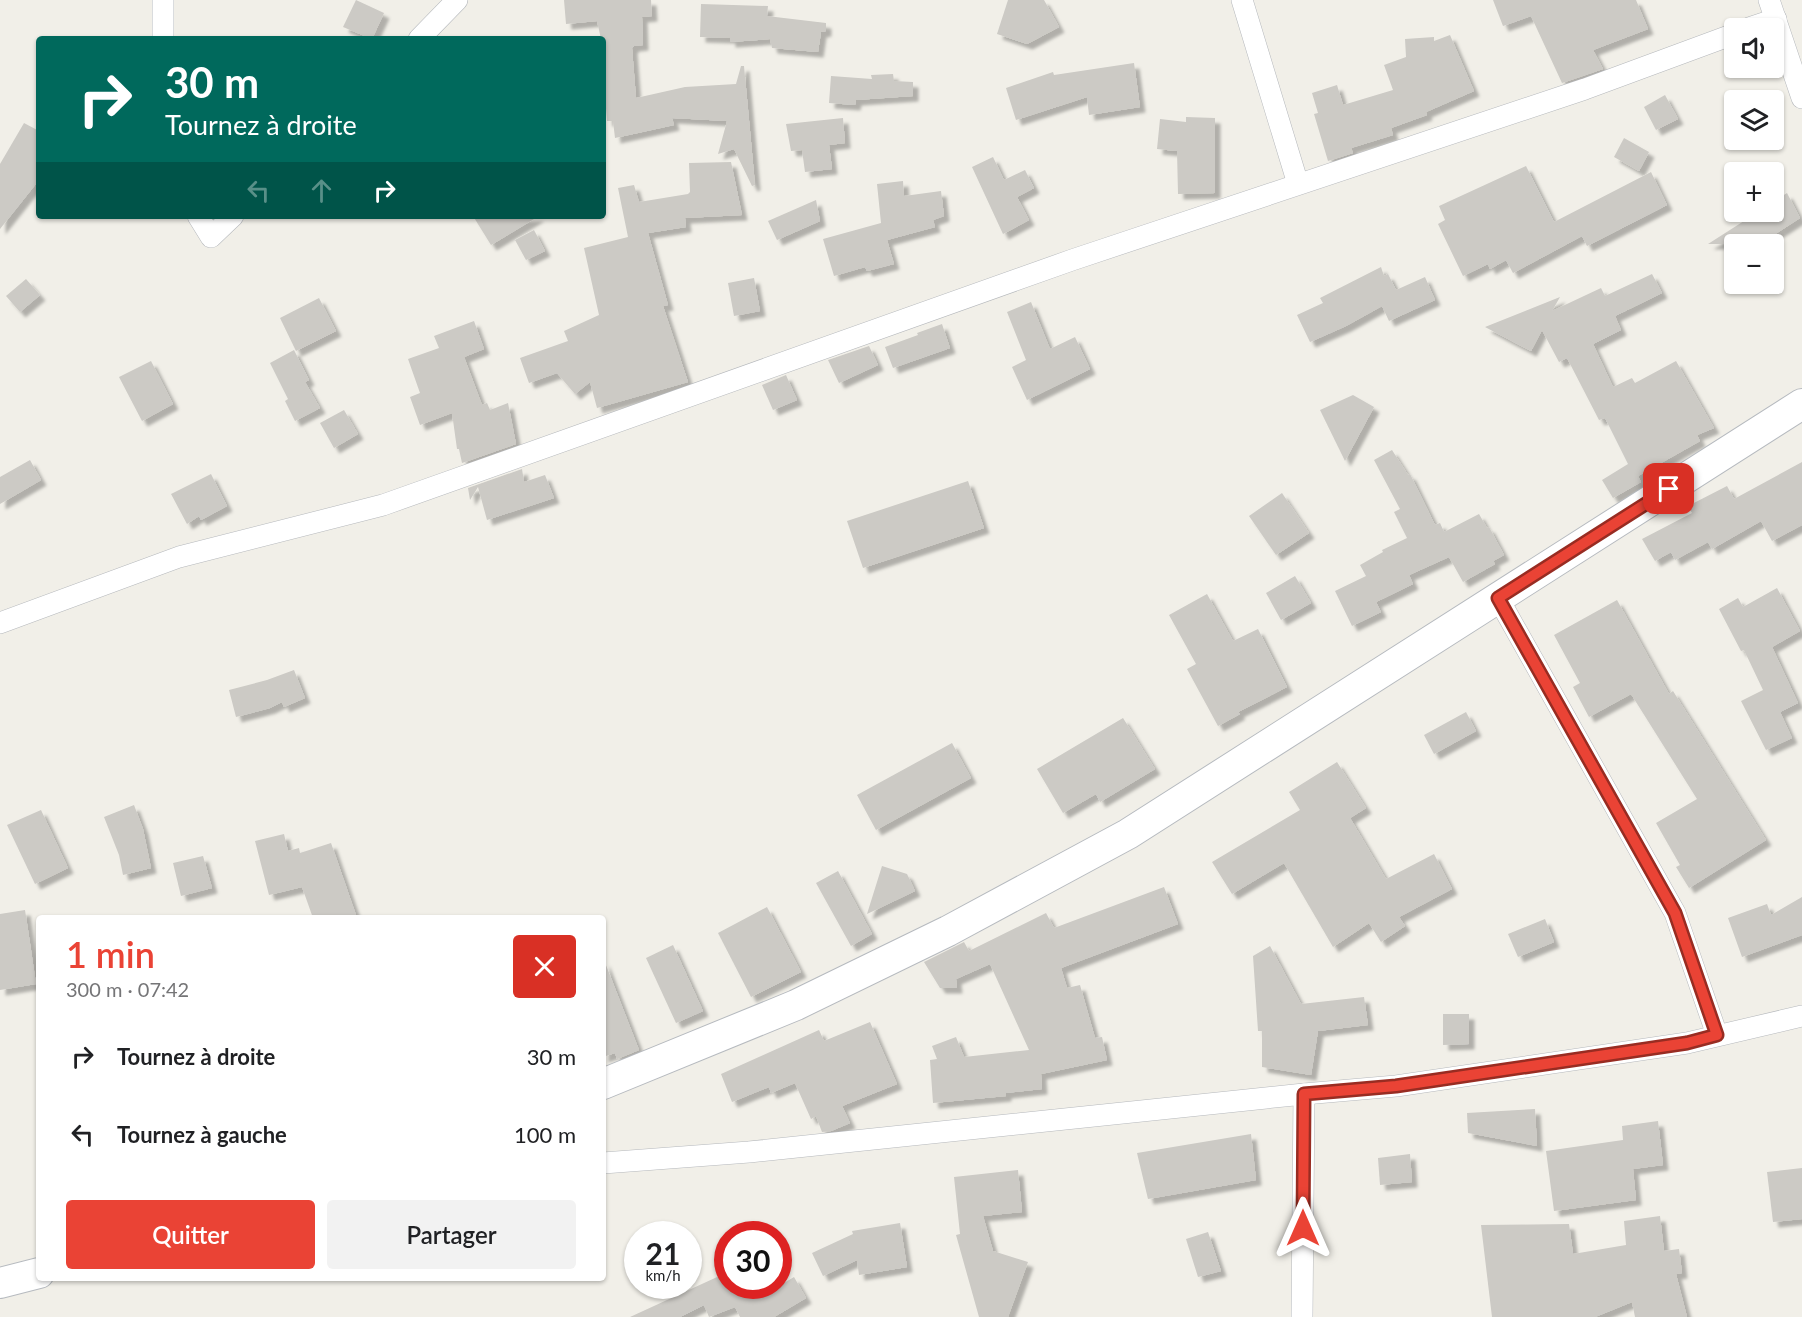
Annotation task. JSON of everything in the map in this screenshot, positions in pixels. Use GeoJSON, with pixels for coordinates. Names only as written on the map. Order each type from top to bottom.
{"type":"FeatureCollection","features":[{"type":"Feature","properties":{"kind":"main road"},"geometry":{"type":"LineString","coordinates":[[606,1083],[796,1005],[948,931],[1128,834],[1802,404]]}},
{"type":"Feature","properties":{"kind":"main road"},"geometry":{"type":"LineString","coordinates":[[0,1283],[36,1274]]}},
{"type":"Feature","properties":{"kind":"street"},"geometry":{"type":"LineString","coordinates":[[163,0],[164,36]]}},
{"type":"Feature","properties":{"kind":"street"},"geometry":{"type":"LineString","coordinates":[[422,36],[457,0]]}},
{"type":"Feature","properties":{"kind":"street"},"geometry":{"type":"LineString","coordinates":[[1242,0],[1298,184]]}},
{"type":"Feature","properties":{"kind":"street"},"geometry":{"type":"LineString","coordinates":[[1772,9],[1802,98]]}},
{"type":"Feature","properties":{"kind":"street"},"geometry":{"type":"LineString","coordinates":[[0,623],[179,557],[383,505],[1061,264],[1585,89],[1724,38]]}},
{"type":"Feature","properties":{"kind":"street"},"geometry":{"type":"LineString","coordinates":[[200,219],[211,237],[230,219]]}},
{"type":"Feature","properties":{"kind":"street"},"geometry":{"type":"LineString","coordinates":[[1498,598],[1675,913],[1717,1035]]}},
{"type":"Feature","properties":{"kind":"street"},"geometry":{"type":"LineString","coordinates":[[606,1163],[749,1152],[1396,1086],[1687,1043],[1802,1017]]}},
{"type":"Feature","properties":{"kind":"street"},"geometry":{"type":"LineString","coordinates":[[1302,1317],[1304,1094]]}},
{"type":"Feature","properties":{"kind":"building"},"geometry":{"type":"Polygon","coordinates":[[[356,0],[384,13],[373,36],[365,36],[343,27],[356,0]]]}},
{"type":"Feature","properties":{"kind":"building"},"geometry":{"type":"Polygon","coordinates":[[[564,0],[651,0],[652,16],[642,17],[643,45],[632,48],[636,98],[685,87],[736,84],[741,66],[744,66],[755,185],[752,186],[734,149],[718,154],[727,121],[672,118],[674,125],[615,138],[613,121],[607,121],[606,36],[600,36],[597,21],[566,24],[564,0]]]}},
{"type":"Feature","properties":{"kind":"building"},"geometry":{"type":"Polygon","coordinates":[[[1008,0],[1044,0],[1059,27],[1027,44],[997,34],[1008,0]]]}},
{"type":"Feature","properties":{"kind":"building"},"geometry":{"type":"Polygon","coordinates":[[[1493,0],[1636,0],[1648,29],[1593,50],[1603,69],[1562,83],[1531,16],[1503,26],[1493,0]]]}},
{"type":"Feature","properties":{"kind":"building"},"geometry":{"type":"Polygon","coordinates":[[[701,4],[768,6],[767,16],[826,23],[826,31],[821,32],[818,52],[772,48],[770,39],[730,42],[730,38],[700,37],[701,4]]]}},
{"type":"Feature","properties":{"kind":"building"},"geometry":{"type":"Polygon","coordinates":[[[1450,35],[1474,91],[1426,112],[1427,115],[1391,128],[1393,135],[1351,148],[1353,153],[1328,161],[1314,114],[1318,113],[1312,93],[1337,85],[1343,105],[1393,90],[1384,65],[1406,57],[1405,39],[1434,37],[1434,41],[1450,35]]]}},
{"type":"Feature","properties":{"kind":"building"},"geometry":{"type":"Polygon","coordinates":[[[1134,63],[1140,107],[1089,115],[1087,97],[1016,120],[1006,88],[1053,72],[1054,75],[1134,63]]]}},
{"type":"Feature","properties":{"kind":"building"},"geometry":{"type":"Polygon","coordinates":[[[893,74],[894,81],[913,82],[913,96],[856,100],[855,105],[829,103],[831,76],[872,79],[871,75],[893,74]]]}},
{"type":"Feature","properties":{"kind":"building"},"geometry":{"type":"Polygon","coordinates":[[[1665,95],[1678,119],[1656,130],[1644,107],[1665,95]]]}},
{"type":"Feature","properties":{"kind":"building"},"geometry":{"type":"Polygon","coordinates":[[[1186,117],[1215,118],[1215,193],[1178,194],[1177,151],[1157,149],[1160,119],[1186,122],[1186,117]]]}},
{"type":"Feature","properties":{"kind":"building"},"geometry":{"type":"Polygon","coordinates":[[[843,118],[845,143],[829,145],[832,169],[805,172],[802,150],[791,151],[786,124],[843,118]]]}},
{"type":"Feature","properties":{"kind":"building"},"geometry":{"type":"Polygon","coordinates":[[[24,123],[36,129],[36,184],[0,229],[0,164],[24,123]]]}},
{"type":"Feature","properties":{"kind":"building"},"geometry":{"type":"Polygon","coordinates":[[[1624,138],[1649,152],[1639,171],[1614,157],[1624,138]]]}},
{"type":"Feature","properties":{"kind":"building"},"geometry":{"type":"Polygon","coordinates":[[[993,157],[1004,180],[1025,170],[1034,188],[1017,197],[1029,220],[1003,234],[972,167],[993,157]]]}},
{"type":"Feature","properties":{"kind":"building"},"geometry":{"type":"Polygon","coordinates":[[[731,162],[742,215],[685,218],[686,227],[648,233],[668,305],[663,306],[688,382],[597,408],[590,382],[575,394],[557,373],[529,383],[520,358],[568,341],[564,331],[599,315],[584,248],[628,237],[618,188],[634,185],[639,202],[688,194],[690,192],[689,163],[731,162]]]}},
{"type":"Feature","properties":{"kind":"building"},"geometry":{"type":"Polygon","coordinates":[[[1526,166],[1554,222],[1651,172],[1667,205],[1587,246],[1582,236],[1513,273],[1506,260],[1490,269],[1488,264],[1463,276],[1438,224],[1445,220],[1439,206],[1526,166]]]}},
{"type":"Feature","properties":{"kind":"building"},"geometry":{"type":"Polygon","coordinates":[[[903,181],[904,196],[941,191],[944,216],[933,220],[935,227],[887,240],[894,264],[867,271],[865,267],[834,276],[823,239],[881,223],[877,184],[903,181]]]}},
{"type":"Feature","properties":{"kind":"building"},"geometry":{"type":"Polygon","coordinates":[[[1787,193],[1800,218],[1775,234],[1724,234],[1724,244],[1708,244],[1742,222],[1784,222],[1784,195],[1787,193]]]}},
{"type":"Feature","properties":{"kind":"building"},"geometry":{"type":"Polygon","coordinates":[[[816,200],[820,221],[777,240],[768,221],[816,200]]]}},
{"type":"Feature","properties":{"kind":"building"},"geometry":{"type":"Polygon","coordinates":[[[475,219],[534,219],[491,245],[475,219]]]}},
{"type":"Feature","properties":{"kind":"building"},"geometry":{"type":"Polygon","coordinates":[[[534,230],[545,251],[526,260],[515,240],[534,230]]]}},
{"type":"Feature","properties":{"kind":"building"},"geometry":{"type":"Polygon","coordinates":[[[1381,267],[1384,276],[1388,274],[1396,290],[1425,277],[1435,300],[1389,321],[1382,306],[1310,342],[1297,315],[1323,303],[1320,298],[1381,267]]]}},
{"type":"Feature","properties":{"kind":"building"},"geometry":{"type":"Polygon","coordinates":[[[1652,274],[1662,293],[1615,316],[1621,330],[1593,344],[1613,387],[1632,378],[1635,383],[1676,361],[1714,428],[1697,435],[1700,441],[1638,476],[1641,482],[1613,498],[1602,480],[1628,464],[1605,418],[1599,420],[1567,358],[1559,362],[1542,330],[1531,351],[1485,327],[1560,297],[1552,311],[1601,288],[1605,296],[1652,274]]]}},
{"type":"Feature","properties":{"kind":"building"},"geometry":{"type":"Polygon","coordinates":[[[754,278],[760,311],[734,316],[728,283],[754,278]]]}},
{"type":"Feature","properties":{"kind":"building"},"geometry":{"type":"Polygon","coordinates":[[[26,279],[40,295],[20,312],[6,296],[26,279]]]}},
{"type":"Feature","properties":{"kind":"building"},"geometry":{"type":"Polygon","coordinates":[[[319,298],[336,331],[296,351],[280,318],[319,298]]]}},
{"type":"Feature","properties":{"kind":"building"},"geometry":{"type":"Polygon","coordinates":[[[1031,302],[1050,349],[1075,337],[1090,369],[1027,400],[1012,367],[1026,360],[1007,312],[1031,302]]]}},
{"type":"Feature","properties":{"kind":"building"},"geometry":{"type":"Polygon","coordinates":[[[474,321],[484,349],[464,357],[482,405],[487,403],[490,410],[508,403],[516,444],[462,463],[459,449],[457,449],[452,413],[420,425],[410,397],[420,393],[408,359],[439,348],[434,336],[474,321]]]}},
{"type":"Feature","properties":{"kind":"building"},"geometry":{"type":"Polygon","coordinates":[[[942,324],[950,348],[893,368],[885,347],[942,324]]]}},
{"type":"Feature","properties":{"kind":"building"},"geometry":{"type":"Polygon","coordinates":[[[869,346],[878,365],[839,383],[828,360],[869,346]]]}},
{"type":"Feature","properties":{"kind":"building"},"geometry":{"type":"Polygon","coordinates":[[[294,350],[309,380],[305,382],[320,408],[295,421],[285,401],[288,399],[270,363],[294,350]]]}},
{"type":"Feature","properties":{"kind":"building"},"geometry":{"type":"Polygon","coordinates":[[[151,361],[173,404],[142,421],[119,377],[151,361]]]}},
{"type":"Feature","properties":{"kind":"building"},"geometry":{"type":"Polygon","coordinates":[[[786,375],[797,400],[773,410],[762,385],[786,375]]]}},
{"type":"Feature","properties":{"kind":"building"},"geometry":{"type":"Polygon","coordinates":[[[1353,395],[1374,407],[1345,461],[1320,410],[1353,395]]]}},
{"type":"Feature","properties":{"kind":"building"},"geometry":{"type":"Polygon","coordinates":[[[344,410],[358,434],[334,448],[320,423],[344,410]]]}},
{"type":"Feature","properties":{"kind":"building"},"geometry":{"type":"Polygon","coordinates":[[[1392,450],[1408,475],[1410,474],[1435,525],[1440,523],[1444,532],[1479,514],[1504,555],[1493,561],[1495,564],[1463,582],[1449,557],[1409,575],[1413,584],[1376,602],[1381,612],[1352,626],[1335,591],[1366,576],[1360,565],[1383,552],[1382,550],[1407,538],[1394,512],[1400,509],[1374,460],[1392,450]]]}},
{"type":"Feature","properties":{"kind":"building"},"geometry":{"type":"Polygon","coordinates":[[[30,460],[41,480],[0,504],[0,477],[30,460]]]}},
{"type":"Feature","properties":{"kind":"building"},"geometry":{"type":"Polygon","coordinates":[[[1802,462],[1802,525],[1772,541],[1761,521],[1712,549],[1708,542],[1675,560],[1671,552],[1655,561],[1642,539],[1692,513],[1688,506],[1727,486],[1734,499],[1802,462]]]}},
{"type":"Feature","properties":{"kind":"building"},"geometry":{"type":"Polygon","coordinates":[[[522,469],[524,482],[545,475],[554,498],[487,520],[478,487],[470,500],[468,488],[522,469]]]}},
{"type":"Feature","properties":{"kind":"building"},"geometry":{"type":"Polygon","coordinates":[[[211,474],[227,506],[201,520],[199,516],[187,524],[171,494],[211,474]]]}},
{"type":"Feature","properties":{"kind":"building"},"geometry":{"type":"Polygon","coordinates":[[[968,481],[984,528],[863,568],[847,521],[968,481]]]}},
{"type":"Feature","properties":{"kind":"building"},"geometry":{"type":"Polygon","coordinates":[[[1282,493],[1309,533],[1276,555],[1249,516],[1282,493]]]}},
{"type":"Feature","properties":{"kind":"building"},"geometry":{"type":"Polygon","coordinates":[[[1295,576],[1311,603],[1281,620],[1266,593],[1295,576]]]}},
{"type":"Feature","properties":{"kind":"building"},"geometry":{"type":"Polygon","coordinates":[[[1777,588],[1800,631],[1772,647],[1798,703],[1780,712],[1792,738],[1766,750],[1741,701],[1763,690],[1744,650],[1741,651],[1719,609],[1738,598],[1743,607],[1777,588]]]}},
{"type":"Feature","properties":{"kind":"building"},"geometry":{"type":"Polygon","coordinates":[[[1207,594],[1233,641],[1258,629],[1287,687],[1238,712],[1240,714],[1218,726],[1187,669],[1196,664],[1169,615],[1207,594]]]}},
{"type":"Feature","properties":{"kind":"building"},"geometry":{"type":"Polygon","coordinates":[[[1617,600],[1669,694],[1673,691],[1766,840],[1689,888],[1676,867],[1680,865],[1656,823],[1697,799],[1631,694],[1589,717],[1573,687],[1580,683],[1554,635],[1617,600]]]}},
{"type":"Feature","properties":{"kind":"building"},"geometry":{"type":"Polygon","coordinates":[[[294,670],[305,698],[284,707],[282,702],[270,708],[236,717],[229,690],[294,670]]]}},
{"type":"Feature","properties":{"kind":"building"},"geometry":{"type":"Polygon","coordinates":[[[1466,712],[1476,731],[1434,754],[1424,735],[1466,712]]]}},
{"type":"Feature","properties":{"kind":"building"},"geometry":{"type":"Polygon","coordinates":[[[1123,718],[1155,769],[1100,802],[1096,794],[1063,813],[1037,769],[1123,718]]]}},
{"type":"Feature","properties":{"kind":"building"},"geometry":{"type":"Polygon","coordinates":[[[952,743],[971,778],[876,830],[857,795],[952,743]]]}},
{"type":"Feature","properties":{"kind":"building"},"geometry":{"type":"Polygon","coordinates":[[[1337,762],[1366,808],[1350,818],[1386,879],[1434,854],[1452,889],[1399,917],[1405,926],[1381,942],[1369,923],[1333,947],[1284,863],[1232,894],[1212,862],[1300,810],[1289,792],[1337,762]]]}},
{"type":"Feature","properties":{"kind":"building"},"geometry":{"type":"Polygon","coordinates":[[[134,805],[143,829],[151,868],[123,875],[119,855],[104,817],[134,805]]]}},
{"type":"Feature","properties":{"kind":"building"},"geometry":{"type":"Polygon","coordinates":[[[41,810],[68,868],[35,884],[7,825],[41,810]]]}},
{"type":"Feature","properties":{"kind":"building"},"geometry":{"type":"Polygon","coordinates":[[[284,834],[288,851],[299,848],[300,853],[331,843],[356,915],[312,915],[302,887],[269,895],[255,841],[284,834]]]}},
{"type":"Feature","properties":{"kind":"building"},"geometry":{"type":"Polygon","coordinates":[[[203,856],[212,888],[181,896],[173,863],[203,856]]]}},
{"type":"Feature","properties":{"kind":"building"},"geometry":{"type":"Polygon","coordinates":[[[882,866],[907,874],[915,891],[867,914],[882,866]]]}},
{"type":"Feature","properties":{"kind":"building"},"geometry":{"type":"Polygon","coordinates":[[[838,871],[872,934],[851,946],[816,883],[838,871]]]}},
{"type":"Feature","properties":{"kind":"building"},"geometry":{"type":"Polygon","coordinates":[[[1164,887],[1178,924],[1061,968],[1067,988],[1080,985],[1095,1038],[1102,1037],[1107,1060],[1041,1074],[1042,1089],[1006,1093],[1006,1096],[933,1103],[930,1060],[937,1059],[932,1046],[956,1037],[964,1057],[1029,1050],[990,964],[956,979],[957,988],[940,988],[924,962],[964,942],[969,951],[1046,913],[1054,928],[1164,887]]]}},
{"type":"Feature","properties":{"kind":"building"},"geometry":{"type":"Polygon","coordinates":[[[1802,897],[1802,935],[1742,957],[1728,918],[1767,904],[1771,915],[1802,897]]]}},
{"type":"Feature","properties":{"kind":"building"},"geometry":{"type":"Polygon","coordinates":[[[767,907],[801,972],[751,997],[718,933],[767,907]]]}},
{"type":"Feature","properties":{"kind":"building"},"geometry":{"type":"Polygon","coordinates":[[[25,910],[36,984],[0,990],[0,914],[25,910]]]}},
{"type":"Feature","properties":{"kind":"building"},"geometry":{"type":"Polygon","coordinates":[[[1545,919],[1554,942],[1518,957],[1508,934],[1545,919]]]}},
{"type":"Feature","properties":{"kind":"building"},"geometry":{"type":"Polygon","coordinates":[[[673,945],[703,1011],[676,1023],[646,958],[673,945]]]}},
{"type":"Feature","properties":{"kind":"building"},"geometry":{"type":"Polygon","coordinates":[[[1270,946],[1301,1004],[1364,997],[1368,1025],[1318,1031],[1311,1075],[1262,1067],[1262,1031],[1258,1031],[1253,956],[1270,946]]]}},
{"type":"Feature","properties":{"kind":"building"},"geometry":{"type":"Polygon","coordinates":[[[606,965],[639,1050],[617,1059],[615,1053],[606,1056],[606,965]]]}},
{"type":"Feature","properties":{"kind":"building"},"geometry":{"type":"Polygon","coordinates":[[[1443,1014],[1469,1014],[1469,1044],[1443,1045],[1443,1014]]]}},
{"type":"Feature","properties":{"kind":"building"},"geometry":{"type":"Polygon","coordinates":[[[870,1022],[897,1084],[842,1106],[850,1123],[831,1131],[822,1132],[816,1116],[811,1119],[795,1083],[771,1093],[769,1087],[732,1102],[721,1074],[819,1030],[824,1041],[870,1022]]]}},
{"type":"Feature","properties":{"kind":"building"},"geometry":{"type":"Polygon","coordinates":[[[1535,1109],[1537,1146],[1468,1133],[1467,1113],[1535,1109]]]}},
{"type":"Feature","properties":{"kind":"building"},"geometry":{"type":"Polygon","coordinates":[[[1658,1121],[1663,1165],[1633,1169],[1636,1200],[1554,1211],[1546,1151],[1623,1140],[1622,1126],[1658,1121]]]}},
{"type":"Feature","properties":{"kind":"building"},"geometry":{"type":"Polygon","coordinates":[[[1251,1134],[1256,1180],[1148,1199],[1137,1153],[1251,1134]]]}},
{"type":"Feature","properties":{"kind":"building"},"geometry":{"type":"Polygon","coordinates":[[[1410,1154],[1412,1182],[1380,1185],[1378,1158],[1410,1154]]]}},
{"type":"Feature","properties":{"kind":"building"},"geometry":{"type":"Polygon","coordinates":[[[1802,1168],[1802,1219],[1773,1222],[1767,1172],[1802,1168]]]}},
{"type":"Feature","properties":{"kind":"building"},"geometry":{"type":"Polygon","coordinates":[[[1018,1170],[1022,1212],[983,1216],[993,1251],[1028,1262],[1008,1317],[979,1317],[956,1235],[960,1234],[954,1177],[1018,1170]]]}},
{"type":"Feature","properties":{"kind":"building"},"geometry":{"type":"Polygon","coordinates":[[[1660,1216],[1664,1251],[1679,1249],[1682,1273],[1676,1274],[1687,1317],[1635,1317],[1632,1302],[1595,1317],[1492,1317],[1481,1225],[1569,1224],[1573,1254],[1626,1245],[1624,1221],[1660,1216]]]}},
{"type":"Feature","properties":{"kind":"building"},"geometry":{"type":"Polygon","coordinates":[[[900,1223],[907,1267],[859,1275],[857,1260],[823,1276],[812,1253],[853,1234],[852,1231],[900,1223]]]}},
{"type":"Feature","properties":{"kind":"building"},"geometry":{"type":"Polygon","coordinates":[[[1208,1232],[1221,1271],[1198,1277],[1186,1239],[1208,1232]]]}},
{"type":"Feature","properties":{"kind":"building"},"geometry":{"type":"Polygon","coordinates":[[[794,1277],[806,1298],[774,1317],[740,1317],[735,1307],[709,1317],[704,1305],[680,1317],[630,1317],[669,1299],[702,1299],[702,1284],[714,1278],[714,1299],[792,1299],[792,1278],[794,1277]]]}},
{"type":"Feature","properties":{"kind":"route"},"geometry":{"type":"LineString","coordinates":[[1303,1228],[1304,1094],[1396,1086],[1687,1043],[1717,1035],[1675,913],[1498,598],[1669,489]]}}]}
